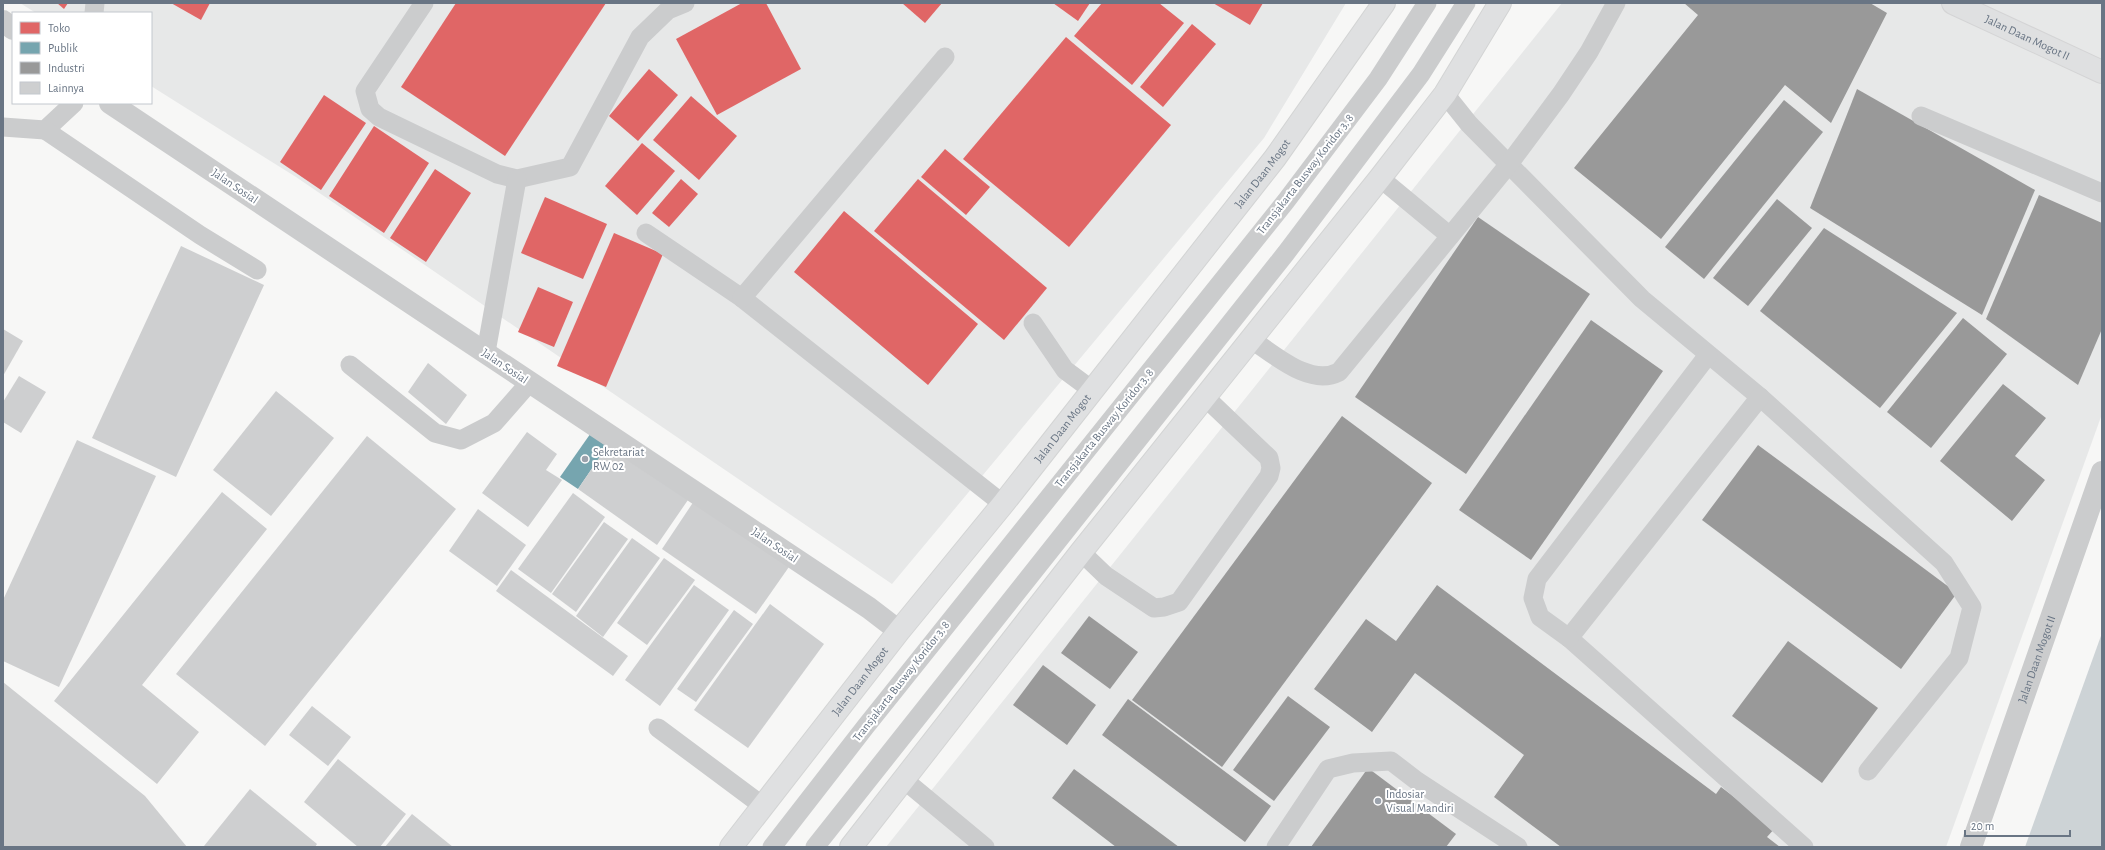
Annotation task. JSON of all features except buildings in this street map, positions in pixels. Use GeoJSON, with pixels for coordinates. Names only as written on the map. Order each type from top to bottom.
{"type":"FeatureCollection","features":[{"type":"Feature","properties":{"kind":"main road","name":"Jalan Daan Mogot"},"geometry":{"type":"LineString","coordinates":[[731,847],[898,631],[1003,504],[1275,158],[1384,3]]}},
{"type":"Feature","properties":{"kind":"main road"},"geometry":{"type":"LineString","coordinates":[[851,847],[1081,552],[1206,398],[1445,94],[1500,3]]}},
{"type":"Feature","properties":{"kind":"main road","name":"Jalan Daan Mogot II"},"geometry":{"type":"LineString","coordinates":[[1953,3],[2102,72]]}},
{"type":"Feature","properties":{"kind":"street"},"geometry":{"type":"LineString","coordinates":[[3,21],[12,28]]}},
{"type":"Feature","properties":{"kind":"street","name":"Jalan Sosial"},"geometry":{"type":"LineString","coordinates":[[112,104],[869,608],[898,631]]}},
{"type":"Feature","properties":{"kind":"street","name":"Jalan Daan Mogot II"},"geometry":{"type":"LineString","coordinates":[[1971,847],[2102,472]]}},
{"type":"Feature","properties":{"kind":"lane"},"geometry":{"type":"LineString","coordinates":[[424,3],[365,91],[370,109],[379,117],[497,174],[517,179],[570,167],[640,37],[668,10],[685,3]]}},
{"type":"Feature","properties":{"kind":"lane","name":"Transjakarta Busway Koridor 3, 8"},"geometry":{"type":"LineString","coordinates":[[772,847],[871,719],[1286,201],[1378,79],[1427,3]]}},
{"type":"Feature","properties":{"kind":"lane"},"geometry":{"type":"LineString","coordinates":[[815,847],[1286,252],[1421,74],[1466,3]]}},
{"type":"Feature","properties":{"kind":"lane"},"geometry":{"type":"LineString","coordinates":[[1252,340],[1306,374],[1314,376],[1333,375],[1344,367],[1509,164],[1565,88],[1589,52],[1616,3]]}},
{"type":"Feature","properties":{"kind":"lane"},"geometry":{"type":"LineString","coordinates":[[742,298],[945,57]]}},
{"type":"Feature","properties":{"kind":"lane"},"geometry":{"type":"LineString","coordinates":[[1445,94],[1469,124],[1642,300],[1760,397],[1944,563],[1972,607],[1959,658],[1868,770]]}},
{"type":"Feature","properties":{"kind":"lane"},"geometry":{"type":"LineString","coordinates":[[44,130],[73,104]]}},
{"type":"Feature","properties":{"kind":"lane"},"geometry":{"type":"LineString","coordinates":[[1920,116],[2102,192]]}},
{"type":"Feature","properties":{"kind":"lane"},"geometry":{"type":"LineString","coordinates":[[3,127],[44,130],[200,235],[257,270]]}},
{"type":"Feature","properties":{"kind":"lane"},"geometry":{"type":"LineString","coordinates":[[1380,178],[1450,236]]}},
{"type":"Feature","properties":{"kind":"lane"},"geometry":{"type":"LineString","coordinates":[[486,352],[517,179]]}},
{"type":"Feature","properties":{"kind":"lane"},"geometry":{"type":"LineString","coordinates":[[646,233],[742,298],[1003,504]]}},
{"type":"Feature","properties":{"kind":"lane"},"geometry":{"type":"LineString","coordinates":[[1033,323],[1065,370],[1092,390]]}},
{"type":"Feature","properties":{"kind":"lane"},"geometry":{"type":"LineString","coordinates":[[1708,355],[1537,579],[1533,598],[1540,617],[1569,638],[1804,847]]}},
{"type":"Feature","properties":{"kind":"lane"},"geometry":{"type":"LineString","coordinates":[[350,365],[435,433],[461,440],[494,423],[530,382]]}},
{"type":"Feature","properties":{"kind":"lane"},"geometry":{"type":"LineString","coordinates":[[1569,638],[1760,397]]}},
{"type":"Feature","properties":{"kind":"lane"},"geometry":{"type":"LineString","coordinates":[[1081,552],[1106,576],[1154,608],[1164,607],[1179,602],[1269,476],[1271,468],[1269,458],[1206,398]]}},
{"type":"Feature","properties":{"kind":"lane"},"geometry":{"type":"LineString","coordinates":[[658,728],[763,806]]}},
{"type":"Feature","properties":{"kind":"lane"},"geometry":{"type":"LineString","coordinates":[[1276,847],[1328,769],[1352,763],[1391,761],[1417,781],[1518,847]]}},
{"type":"Feature","properties":{"kind":"lane"},"geometry":{"type":"LineString","coordinates":[[903,779],[985,847]]}},
{"type":"Feature","properties":{"kind":"shaded area"},"geometry":{"type":"Polygon","coordinates":[[[20,3],[1346,3],[1264,138],[892,584],[296,177],[152,87],[152,12],[34,12],[20,3]]]}},
{"type":"Feature","properties":{"kind":"shaded area","name":"Indosiar Visual Mandiri"},"geometry":{"type":"Polygon","coordinates":[[[1562,3],[2102,3],[2102,414],[1946,847],[886,847],[1562,3]]]}},
{"type":"Feature","properties":{"kind":"shaded area"},"geometry":{"type":"Polygon","coordinates":[[[2102,633],[2102,847],[2025,847],[2102,633]]]}},
{"type":"Feature","properties":{"kind":"place","name":"Sekretariat RW 02"},"geometry":{"type":"Point","coordinates":[585,459]}},
{"type":"Feature","properties":{"kind":"place","name":"Indosiar Visual Mandiri"},"geometry":{"type":"Point","coordinates":[1378,801]}}]}
